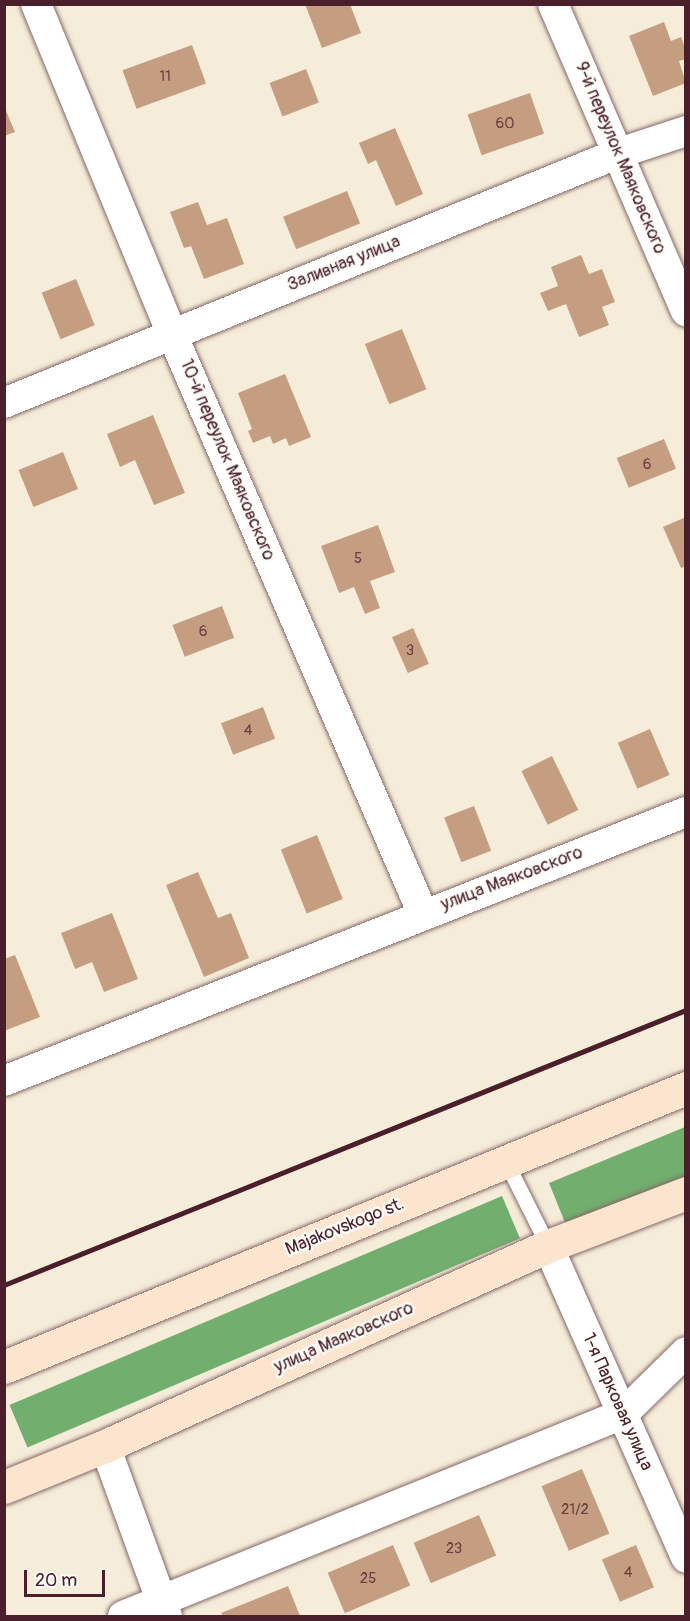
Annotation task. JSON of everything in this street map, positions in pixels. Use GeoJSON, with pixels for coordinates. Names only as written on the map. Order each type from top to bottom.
{"type":"FeatureCollection","features":[{"type":"Feature","properties":{"kind":"main road","name":"Majakovskogo st."},"geometry":{"type":"LineString","coordinates":[[4,1366],[686,1088]]}},
{"type":"Feature","properties":{"kind":"main road","name":"улица Маяковского"},"geometry":{"type":"LineString","coordinates":[[4,1487],[105,1446],[548,1246],[686,1193]]}},
{"type":"Feature","properties":{"kind":"street","name":"10-й переулок Маяковского"},"geometry":{"type":"LineString","coordinates":[[36,4],[172,334],[423,914]]}},
{"type":"Feature","properties":{"kind":"street","name":"9-й переулок Маяковского"},"geometry":{"type":"LineString","coordinates":[[553,4],[686,312]]}},
{"type":"Feature","properties":{"kind":"street","name":"Заливная улица"},"geometry":{"type":"LineString","coordinates":[[4,403],[619,153],[686,131]]}},
{"type":"Feature","properties":{"kind":"street","name":"улица Маяковского"},"geometry":{"type":"LineString","coordinates":[[4,1081],[686,812]]}},
{"type":"Feature","properties":{"kind":"street","name":"1-я Парковая улица"},"geometry":{"type":"LineString","coordinates":[[548,1246],[686,1558]]}},
{"type":"Feature","properties":{"kind":"street"},"geometry":{"type":"LineString","coordinates":[[123,1617],[164,1609],[623,1414],[686,1352]]}},
{"type":"Feature","properties":{"kind":"street"},"geometry":{"type":"LineString","coordinates":[[105,1446],[164,1609]]}},
{"type":"Feature","properties":{"kind":"lane"},"geometry":{"type":"LineString","coordinates":[[506,1162],[548,1246]]}},
{"type":"Feature","properties":{"kind":"green space"},"geometry":{"type":"Polygon","coordinates":[[[685,1127],[685,1177],[566,1225],[549,1183],[685,1127]]]}},
{"type":"Feature","properties":{"kind":"green space"},"geometry":{"type":"Polygon","coordinates":[[[502,1196],[520,1238],[28,1447],[10,1405],[502,1196]]]}},
{"type":"Feature","properties":{"kind":"building"},"geometry":{"type":"Polygon","coordinates":[[[305,4],[350,4],[361,33],[322,48],[305,4]]]}},
{"type":"Feature","properties":{"kind":"building"},"geometry":{"type":"Polygon","coordinates":[[[664,22],[671,41],[681,37],[686,50],[686,59],[679,61],[686,83],[653,96],[629,36],[664,22]]]}},
{"type":"Feature","properties":{"kind":"building"},"geometry":{"type":"Polygon","coordinates":[[[192,45],[206,84],[136,109],[122,70],[192,45]]]}},
{"type":"Feature","properties":{"kind":"building"},"geometry":{"type":"Polygon","coordinates":[[[306,69],[319,103],[282,117],[270,83],[306,69]]]}},
{"type":"Feature","properties":{"kind":"building"},"geometry":{"type":"Polygon","coordinates":[[[530,93],[544,134],[482,155],[468,114],[530,93]]]}},
{"type":"Feature","properties":{"kind":"building"},"geometry":{"type":"Polygon","coordinates":[[[4,106],[15,132],[4,136],[4,106]]]}},
{"type":"Feature","properties":{"kind":"building"},"geometry":{"type":"Polygon","coordinates":[[[395,128],[423,194],[396,206],[376,160],[368,164],[359,143],[395,128]]]}},
{"type":"Feature","properties":{"kind":"building"},"geometry":{"type":"Polygon","coordinates":[[[347,191],[360,223],[296,249],[283,217],[347,191]]]}},
{"type":"Feature","properties":{"kind":"building"},"geometry":{"type":"Polygon","coordinates":[[[198,202],[207,225],[227,218],[244,264],[204,279],[191,246],[184,248],[170,212],[198,202]]]}},
{"type":"Feature","properties":{"kind":"building"},"geometry":{"type":"Polygon","coordinates":[[[581,255],[589,274],[602,269],[615,302],[602,307],[609,325],[579,337],[566,304],[548,311],[540,293],[558,286],[551,267],[581,255]]]}},
{"type":"Feature","properties":{"kind":"building"},"geometry":{"type":"Polygon","coordinates":[[[76,279],[95,325],[60,339],[42,293],[76,279]]]}},
{"type":"Feature","properties":{"kind":"building"},"geometry":{"type":"Polygon","coordinates":[[[402,329],[426,389],[389,404],[365,344],[402,329]]]}},
{"type":"Feature","properties":{"kind":"building"},"geometry":{"type":"Polygon","coordinates":[[[285,374],[311,437],[289,446],[286,438],[273,444],[270,436],[253,443],[248,431],[252,429],[238,393],[285,374]]]}},
{"type":"Feature","properties":{"kind":"building"},"geometry":{"type":"Polygon","coordinates":[[[153,415],[185,493],[154,505],[135,460],[120,467],[107,434],[153,415]]]}},
{"type":"Feature","properties":{"kind":"building"},"geometry":{"type":"Polygon","coordinates":[[[664,439],[676,469],[629,488],[617,458],[664,439]]]}},
{"type":"Feature","properties":{"kind":"building"},"geometry":{"type":"Polygon","coordinates":[[[63,452],[78,489],[33,507],[18,470],[63,452]]]}},
{"type":"Feature","properties":{"kind":"building"},"geometry":{"type":"Polygon","coordinates":[[[686,517],[686,566],[681,568],[663,527],[686,517]]]}},
{"type":"Feature","properties":{"kind":"building"},"geometry":{"type":"Polygon","coordinates":[[[378,525],[395,572],[370,581],[380,608],[365,614],[354,587],[339,593],[321,546],[378,525]]]}},
{"type":"Feature","properties":{"kind":"building"},"geometry":{"type":"Polygon","coordinates":[[[222,606],[234,638],[185,657],[173,625],[222,606]]]}},
{"type":"Feature","properties":{"kind":"building"},"geometry":{"type":"Polygon","coordinates":[[[413,628],[429,664],[408,673],[392,637],[413,628]]]}},
{"type":"Feature","properties":{"kind":"building"},"geometry":{"type":"Polygon","coordinates":[[[263,707],[275,739],[233,755],[221,723],[263,707]]]}},
{"type":"Feature","properties":{"kind":"building"},"geometry":{"type":"Polygon","coordinates":[[[650,729],[670,775],[637,789],[618,743],[650,729]]]}},
{"type":"Feature","properties":{"kind":"building"},"geometry":{"type":"Polygon","coordinates":[[[552,756],[578,810],[548,825],[521,771],[552,756]]]}},
{"type":"Feature","properties":{"kind":"building"},"geometry":{"type":"Polygon","coordinates":[[[474,806],[491,851],[461,862],[444,817],[474,806]]]}},
{"type":"Feature","properties":{"kind":"building"},"geometry":{"type":"Polygon","coordinates":[[[317,835],[343,899],[307,914],[281,850],[317,835]]]}},
{"type":"Feature","properties":{"kind":"building"},"geometry":{"type":"Polygon","coordinates":[[[198,872],[218,918],[231,913],[249,958],[204,977],[166,885],[198,872]]]}},
{"type":"Feature","properties":{"kind":"building"},"geometry":{"type":"Polygon","coordinates":[[[112,913],[138,979],[104,992],[92,962],[75,969],[61,933],[112,913]]]}},
{"type":"Feature","properties":{"kind":"building"},"geometry":{"type":"Polygon","coordinates":[[[15,955],[40,1017],[4,1031],[4,959],[15,955]]]}},
{"type":"Feature","properties":{"kind":"building"},"geometry":{"type":"Polygon","coordinates":[[[582,1469],[609,1533],[569,1551],[541,1486],[582,1469]]]}},
{"type":"Feature","properties":{"kind":"building"},"geometry":{"type":"Polygon","coordinates":[[[479,1515],[496,1556],[431,1583],[414,1543],[479,1515]]]}},
{"type":"Feature","properties":{"kind":"building"},"geometry":{"type":"Polygon","coordinates":[[[393,1545],[410,1586],[345,1613],[328,1573],[393,1545]]]}},
{"type":"Feature","properties":{"kind":"building"},"geometry":{"type":"Polygon","coordinates":[[[636,1545],[654,1587],[620,1602],[602,1559],[636,1545]]]}},
{"type":"Feature","properties":{"kind":"building"},"geometry":{"type":"Polygon","coordinates":[[[288,1586],[300,1616],[223,1616],[221,1613],[288,1586]]]}},
{"type":"Feature","properties":{"kind":"railway"},"geometry":{"type":"LineString","coordinates":[[4,1285],[686,1010]]}}]}
